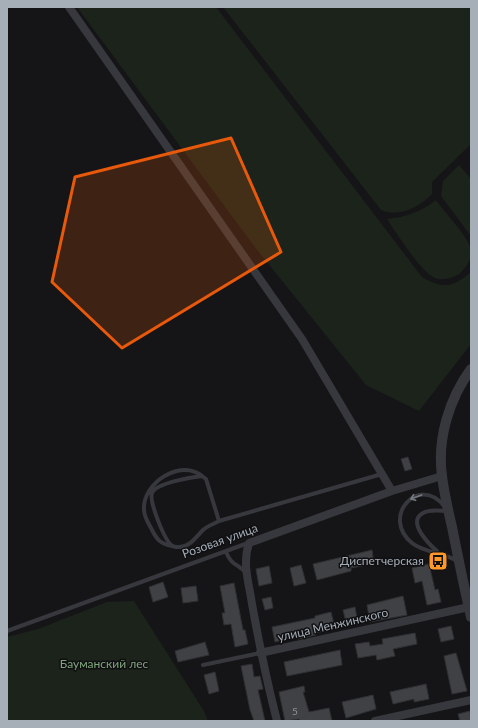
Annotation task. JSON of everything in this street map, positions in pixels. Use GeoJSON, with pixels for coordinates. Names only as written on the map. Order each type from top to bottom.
{"type":"FeatureCollection","features":[{"type":"Feature","properties":{"kind":"street"},"geometry":{"type":"LineString","coordinates":[[69,7],[302,339],[392,491]]}},
{"type":"Feature","properties":{"kind":"street"},"geometry":{"type":"LineString","coordinates":[[470,612],[468,594],[459,562],[448,511],[442,476],[441,451],[451,404],[463,380],[471,369]]}},
{"type":"Feature","properties":{"kind":"street","name":"Розовая улица"},"geometry":{"type":"LineString","coordinates":[[249,543],[392,491],[442,476]]}},
{"type":"Feature","properties":{"kind":"street"},"geometry":{"type":"LineString","coordinates":[[249,543],[245,555],[246,574],[260,653],[277,721]]}},
{"type":"Feature","properties":{"kind":"street","name":"улица Менжинского"},"geometry":{"type":"LineString","coordinates":[[260,653],[470,612]]}},
{"type":"Feature","properties":{"kind":"street"},"geometry":{"type":"LineString","coordinates":[[375,721],[471,700]]}},
{"type":"Feature","properties":{"kind":"lane"},"geometry":{"type":"LineString","coordinates":[[219,521],[206,479],[191,469],[167,475],[150,491],[145,500],[144,511],[147,521],[157,540],[163,544],[180,547],[187,545],[204,529],[219,521],[382,474]]}},
{"type":"Feature","properties":{"kind":"lane"},"geometry":{"type":"LineString","coordinates":[[150,491],[168,484],[202,476]]}},
{"type":"Feature","properties":{"kind":"lane"},"geometry":{"type":"LineString","coordinates":[[150,491],[153,506],[167,540],[172,546]]}},
{"type":"Feature","properties":{"kind":"lane"},"geometry":{"type":"LineString","coordinates":[[448,511],[442,503],[426,495],[412,498],[404,504],[401,511],[400,521],[407,538],[421,548],[439,553],[459,562]]}},
{"type":"Feature","properties":{"kind":"lane"},"geometry":{"type":"LineString","coordinates":[[439,553],[423,538],[418,526],[418,518],[420,515],[428,511],[448,511]]}},
{"type":"Feature","properties":{"kind":"lane","name":"Розовая улица"},"geometry":{"type":"LineString","coordinates":[[7,631],[249,543]]}},
{"type":"Feature","properties":{"kind":"lane"},"geometry":{"type":"LineString","coordinates":[[226,552],[232,564],[243,569],[246,574]]}},
{"type":"Feature","properties":{"kind":"lane","name":"улица Менжинского"},"geometry":{"type":"LineString","coordinates":[[203,665],[260,653]]}},
{"type":"Feature","properties":{"kind":"highlighted area"},"geometry":{"type":"Polygon","coordinates":[[[231,138],[281,252],[122,348],[52,282],[75,177],[231,138]]]}},
{"type":"Feature","properties":{"kind":"green space"},"geometry":{"type":"Polygon","coordinates":[[[77,7],[216,7],[422,277],[436,284],[447,285],[453,284],[471,272],[471,344],[419,411],[366,385],[254,246],[77,7]]]}},
{"type":"Feature","properties":{"kind":"green space"},"geometry":{"type":"Polygon","coordinates":[[[223,7],[471,7],[471,144],[432,182],[432,194],[427,199],[415,207],[401,212],[394,213],[381,210],[223,7]]]}},
{"type":"Feature","properties":{"kind":"green space"},"geometry":{"type":"Polygon","coordinates":[[[459,165],[471,179],[471,236],[441,196],[443,181],[459,165]]]}},
{"type":"Feature","properties":{"kind":"green space"},"geometry":{"type":"Polygon","coordinates":[[[436,200],[466,238],[471,250],[468,264],[459,274],[451,278],[438,279],[429,274],[409,252],[387,219],[413,213],[425,208],[436,200]]]}},
{"type":"Feature","properties":{"kind":"green space","name":"Бауманский лес"},"geometry":{"type":"Polygon","coordinates":[[[134,601],[204,711],[208,721],[7,721],[7,637],[38,629],[107,602],[134,601]]]}},
{"type":"Feature","properties":{"kind":"building"},"geometry":{"type":"Polygon","coordinates":[[[408,457],[412,469],[405,471],[401,459],[408,457]]]}},
{"type":"Feature","properties":{"kind":"building"},"geometry":{"type":"Polygon","coordinates":[[[372,550],[374,564],[351,568],[351,571],[317,580],[313,564],[372,550]]]}},
{"type":"Feature","properties":{"kind":"building"},"geometry":{"type":"Polygon","coordinates":[[[429,564],[435,590],[438,589],[441,602],[427,605],[422,581],[415,583],[412,568],[429,564]]]}},
{"type":"Feature","properties":{"kind":"building"},"geometry":{"type":"Polygon","coordinates":[[[301,565],[306,583],[294,586],[290,568],[301,565]]]}},
{"type":"Feature","properties":{"kind":"building"},"geometry":{"type":"Polygon","coordinates":[[[269,566],[272,583],[259,586],[256,569],[269,566]]]}},
{"type":"Feature","properties":{"kind":"building"},"geometry":{"type":"Polygon","coordinates":[[[163,582],[168,597],[153,602],[149,587],[163,582]]]}},
{"type":"Feature","properties":{"kind":"building"},"geometry":{"type":"Polygon","coordinates":[[[234,583],[243,630],[245,630],[248,644],[235,647],[231,624],[224,625],[222,613],[225,613],[220,586],[234,583]]]}},
{"type":"Feature","properties":{"kind":"building"},"geometry":{"type":"Polygon","coordinates":[[[196,586],[198,601],[183,603],[181,588],[196,586]]]}},
{"type":"Feature","properties":{"kind":"building"},"geometry":{"type":"Polygon","coordinates":[[[403,596],[407,615],[370,622],[367,605],[403,596]]]}},
{"type":"Feature","properties":{"kind":"building"},"geometry":{"type":"Polygon","coordinates":[[[271,597],[273,608],[265,610],[262,599],[271,597]]]}},
{"type":"Feature","properties":{"kind":"building"},"geometry":{"type":"Polygon","coordinates":[[[355,607],[358,624],[347,626],[343,610],[355,607]]]}},
{"type":"Feature","properties":{"kind":"building"},"geometry":{"type":"Polygon","coordinates":[[[331,612],[335,628],[316,633],[316,635],[298,639],[297,636],[275,642],[272,627],[315,618],[315,616],[331,612]]]}},
{"type":"Feature","properties":{"kind":"building"},"geometry":{"type":"Polygon","coordinates":[[[451,626],[454,639],[441,642],[438,629],[451,626]]]}},
{"type":"Feature","properties":{"kind":"building"},"geometry":{"type":"Polygon","coordinates":[[[415,633],[417,644],[393,649],[395,656],[377,660],[376,655],[358,658],[355,644],[369,642],[370,646],[383,644],[382,639],[415,633]]]}},
{"type":"Feature","properties":{"kind":"building"},"geometry":{"type":"Polygon","coordinates":[[[205,642],[209,655],[178,662],[175,651],[205,642]]]}},
{"type":"Feature","properties":{"kind":"building"},"geometry":{"type":"Polygon","coordinates":[[[340,650],[342,665],[287,676],[284,662],[340,650]]]}},
{"type":"Feature","properties":{"kind":"building"},"geometry":{"type":"Polygon","coordinates":[[[456,653],[467,691],[452,694],[444,656],[456,653]]]}},
{"type":"Feature","properties":{"kind":"building"},"geometry":{"type":"Polygon","coordinates":[[[252,664],[254,677],[260,676],[263,689],[258,690],[265,721],[254,721],[250,710],[241,666],[252,664]]]}},
{"type":"Feature","properties":{"kind":"building"},"geometry":{"type":"Polygon","coordinates":[[[215,672],[219,691],[209,694],[204,675],[215,672]]]}},
{"type":"Feature","properties":{"kind":"building"},"geometry":{"type":"Polygon","coordinates":[[[426,684],[429,699],[414,702],[414,699],[393,704],[390,692],[426,684]]]}},
{"type":"Feature","properties":{"kind":"building"},"geometry":{"type":"Polygon","coordinates":[[[304,686],[305,692],[303,692],[309,712],[329,708],[332,721],[300,721],[299,719],[285,721],[279,692],[304,686]]]}},
{"type":"Feature","properties":{"kind":"building"},"geometry":{"type":"Polygon","coordinates":[[[373,695],[376,709],[346,718],[342,702],[373,695]]]}},
{"type":"Feature","properties":{"kind":"building"},"geometry":{"type":"Polygon","coordinates":[[[470,711],[471,721],[460,721],[458,714],[470,711]]]}},
{"type":"Feature","properties":{"kind":"place","name":"Диспетчерская"},"geometry":{"type":"Point","coordinates":[438,561]}}]}
